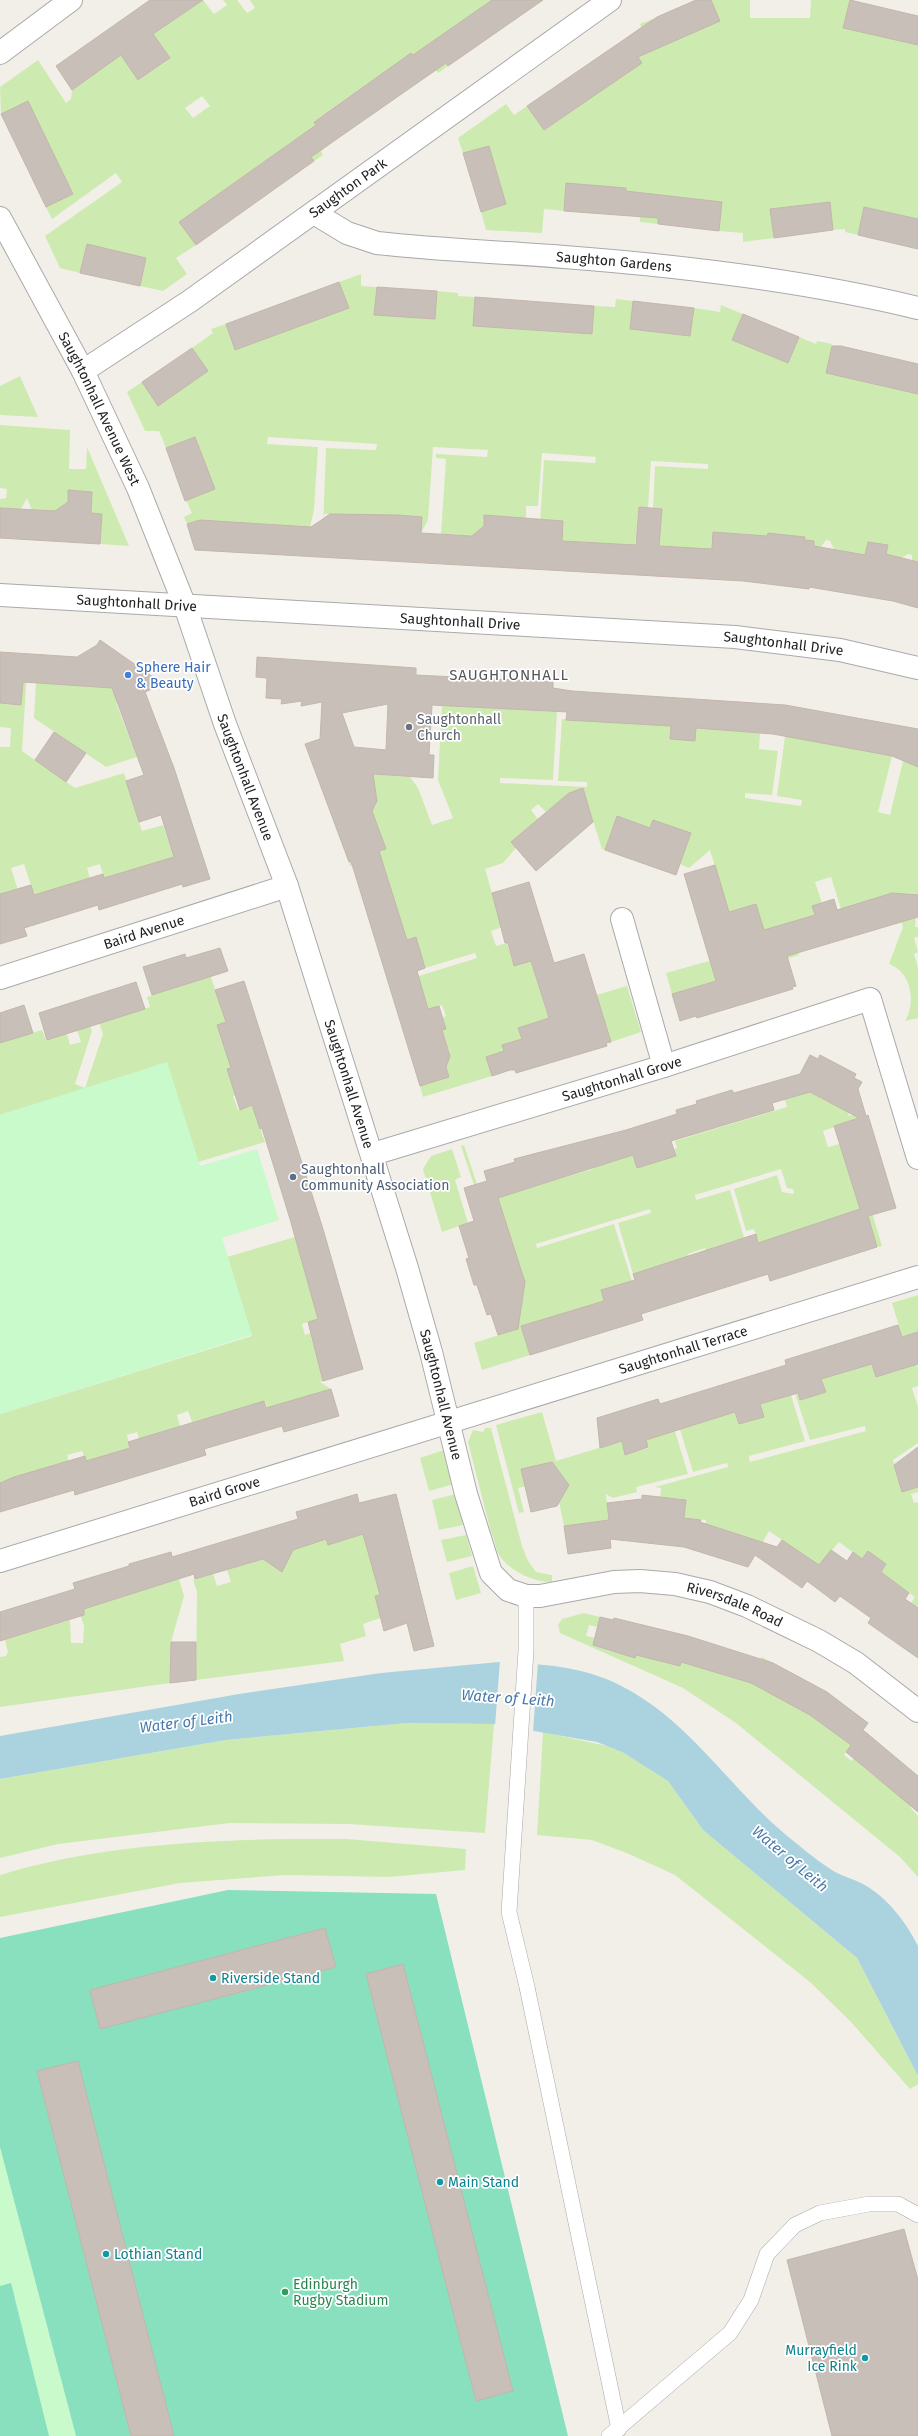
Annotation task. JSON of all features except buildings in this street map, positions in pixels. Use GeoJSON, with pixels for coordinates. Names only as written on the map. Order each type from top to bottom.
{"type":"FeatureCollection","features":[{"type":"Feature","properties":{"kind":"street"},"geometry":{"type":"LineString","coordinates":[[0,53],[71,0]]}},
{"type":"Feature","properties":{"kind":"street","name":"Saughton Park"},"geometry":{"type":"LineString","coordinates":[[83,372],[190,301],[610,0]]}},
{"type":"Feature","properties":{"kind":"street","name":"Saughton Gardens"},"geometry":{"type":"LineString","coordinates":[[314,213],[347,233],[377,243],[602,260],[676,268],[831,289],[918,308]]}},
{"type":"Feature","properties":{"kind":"street","name":"Saughtonhall Avenue West"},"geometry":{"type":"LineString","coordinates":[[0,218],[83,372],[138,488],[185,606]]}},
{"type":"Feature","properties":{"kind":"street","name":"Saughtonhall Drive"},"geometry":{"type":"LineString","coordinates":[[0,595],[735,637],[840,650],[918,668]]}},
{"type":"Feature","properties":{"kind":"street","name":"Saughtonhall Avenue"},"geometry":{"type":"LineString","coordinates":[[185,606],[225,724],[287,886],[373,1154],[431,1352],[466,1494],[491,1573],[508,1590],[526,1596]]}},
{"type":"Feature","properties":{"kind":"street","name":"Baird Avenue"},"geometry":{"type":"LineString","coordinates":[[0,978],[287,886]]}},
{"type":"Feature","properties":{"kind":"street"},"geometry":{"type":"LineString","coordinates":[[622,919],[664,1066]]}},
{"type":"Feature","properties":{"kind":"street","name":"Saughtonhall Grove"},"geometry":{"type":"LineString","coordinates":[[373,1154],[664,1066],[870,999],[918,1158]]}},
{"type":"Feature","properties":{"kind":"street","name":"Saughtonhall Terrace"},"geometry":{"type":"LineString","coordinates":[[448,1421],[918,1277]]}},
{"type":"Feature","properties":{"kind":"street","name":"Baird Grove"},"geometry":{"type":"LineString","coordinates":[[0,1561],[448,1421]]}},
{"type":"Feature","properties":{"kind":"street","name":"Riversdale Road"},"geometry":{"type":"LineString","coordinates":[[526,1596],[540,1596],[614,1582],[640,1581],[675,1584],[710,1592],[747,1606],[819,1641],[856,1664],[918,1710]]}},
{"type":"Feature","properties":{"kind":"lane"},"geometry":{"type":"LineString","coordinates":[[526,1596],[526,1651],[513,1828],[509,1912],[527,1987],[614,2432],[730,2333],[751,2300],[768,2254],[795,2225],[820,2213],[870,2204],[898,2204],[918,2215]]}},
{"type":"Feature","properties":{"kind":"green space"},"geometry":{"type":"Polygon","coordinates":[[[203,0],[214,14],[227,5],[223,0],[237,0],[247,13],[255,8],[250,0],[503,0],[481,8],[432,42],[448,66],[438,73],[436,70],[427,76],[411,53],[314,121],[330,144],[321,151],[323,155],[314,161],[298,139],[179,222],[196,245],[176,258],[187,274],[163,291],[140,286],[146,258],[87,245],[80,273],[60,268],[45,236],[122,182],[116,173],[52,219],[46,207],[73,194],[28,101],[1,114],[0,87],[38,60],[66,103],[71,99],[72,90],[107,65],[113,43],[139,80],[167,61],[167,54],[161,45],[140,44],[164,26],[158,10],[168,24],[203,0]],[[202,96],[185,108],[193,118],[210,106],[202,96]]]}},
{"type":"Feature","properties":{"kind":"green space"},"geometry":{"type":"Polygon","coordinates":[[[711,0],[750,0],[750,18],[810,18],[811,0],[850,0],[844,28],[918,45],[918,219],[865,207],[858,235],[845,232],[845,229],[833,230],[830,202],[771,209],[774,238],[743,242],[743,233],[719,231],[722,202],[661,195],[658,224],[640,222],[640,216],[624,215],[626,188],[567,183],[564,211],[544,209],[542,233],[486,230],[481,212],[506,204],[489,146],[463,153],[458,138],[506,104],[514,115],[527,106],[544,130],[642,63],[626,38],[641,27],[640,24],[653,19],[664,45],[711,0]]]}},
{"type":"Feature","properties":{"kind":"green space"},"geometry":{"type":"Polygon","coordinates":[[[361,274],[361,286],[377,287],[375,315],[435,319],[437,291],[458,293],[458,296],[475,297],[473,326],[592,334],[594,306],[615,307],[616,299],[633,301],[630,329],[690,336],[694,308],[720,312],[721,305],[743,314],[732,340],[788,363],[799,337],[816,344],[817,341],[832,344],[826,373],[918,394],[918,562],[913,577],[912,555],[908,554],[897,561],[885,559],[888,546],[868,542],[865,559],[851,553],[834,549],[830,541],[826,540],[812,559],[805,537],[768,533],[765,554],[750,535],[713,532],[712,549],[659,546],[662,509],[653,508],[655,466],[708,469],[708,464],[651,461],[648,508],[639,507],[635,545],[562,541],[540,524],[544,460],[595,463],[596,457],[542,453],[538,506],[526,506],[526,523],[499,537],[500,516],[485,515],[483,536],[441,534],[446,459],[436,458],[436,454],[487,457],[488,450],[433,447],[428,520],[421,533],[422,517],[324,514],[323,527],[326,448],[376,450],[377,444],[268,437],[267,444],[318,447],[314,510],[310,527],[214,521],[212,551],[205,551],[195,522],[187,524],[184,517],[192,513],[186,500],[215,489],[195,437],[166,448],[159,431],[145,431],[127,392],[142,382],[158,405],[208,371],[192,348],[213,333],[211,329],[226,324],[236,350],[348,308],[339,282],[361,274]]]}},
{"type":"Feature","properties":{"kind":"green space"},"geometry":{"type":"Polygon","coordinates":[[[20,376],[38,417],[0,415],[0,386],[20,376]]]}},
{"type":"Feature","properties":{"kind":"green space"},"geometry":{"type":"Polygon","coordinates":[[[0,425],[70,430],[69,469],[86,469],[87,447],[129,546],[100,544],[102,514],[91,513],[92,492],[68,491],[67,512],[32,510],[27,498],[21,509],[0,508],[0,499],[6,498],[7,489],[0,488],[0,425]]]}},
{"type":"Feature","properties":{"kind":"green space"},"geometry":{"type":"Polygon","coordinates":[[[24,654],[28,654],[22,751],[75,788],[124,773],[142,831],[163,825],[174,857],[104,878],[100,864],[87,868],[91,882],[81,881],[34,895],[24,864],[11,868],[21,900],[16,901],[13,890],[0,894],[0,747],[10,747],[11,728],[0,727],[0,703],[21,705],[24,654]]]}},
{"type":"Feature","properties":{"kind":"green space"},"geometry":{"type":"Polygon","coordinates":[[[96,673],[130,697],[116,703],[137,757],[106,767],[34,718],[36,683],[95,687],[96,673]]]}},
{"type":"Feature","properties":{"kind":"green space"},"geometry":{"type":"Polygon","coordinates":[[[442,705],[557,712],[553,780],[500,778],[500,783],[587,787],[587,782],[558,781],[562,719],[671,726],[670,739],[695,741],[696,728],[760,733],[759,749],[778,751],[772,795],[745,793],[745,798],[801,806],[802,800],[777,796],[785,736],[892,756],[878,812],[890,815],[903,761],[918,767],[918,895],[915,927],[918,927],[918,937],[914,938],[918,952],[914,954],[918,968],[918,1018],[905,1021],[910,1006],[910,989],[903,974],[897,968],[889,964],[903,927],[892,893],[841,909],[831,877],[815,882],[822,903],[812,906],[815,915],[790,923],[799,955],[672,994],[666,973],[741,952],[762,923],[756,904],[729,912],[710,850],[689,868],[680,864],[691,834],[650,828],[617,816],[605,850],[602,849],[583,789],[572,813],[561,800],[546,812],[538,804],[531,810],[538,819],[511,842],[516,848],[503,863],[485,869],[502,927],[491,931],[496,946],[507,943],[514,965],[531,960],[546,1010],[627,986],[641,1032],[611,1042],[533,1036],[529,1024],[519,1028],[522,1039],[503,1045],[510,1070],[501,1073],[495,1055],[486,1057],[492,1076],[423,1097],[420,1086],[449,1077],[443,1055],[450,1053],[442,1030],[446,1028],[443,1017],[446,1016],[442,1005],[428,1009],[421,985],[406,980],[477,958],[475,953],[425,968],[416,937],[407,940],[384,866],[350,866],[349,862],[386,849],[381,835],[373,838],[363,811],[375,807],[377,801],[353,773],[410,777],[418,788],[432,825],[453,818],[438,780],[442,705]]]}},
{"type":"Feature","properties":{"kind":"green space"},"geometry":{"type":"Polygon","coordinates":[[[207,965],[226,1022],[217,1025],[222,1039],[230,1037],[240,1065],[227,1069],[232,1085],[248,1091],[233,1096],[238,1110],[252,1105],[265,1142],[198,1162],[167,1063],[0,1115],[0,1043],[42,1030],[46,1040],[67,1034],[70,1045],[81,1042],[77,1030],[90,1026],[92,1031],[75,1084],[85,1088],[103,1034],[99,1023],[150,1007],[147,997],[200,980],[207,965]]]}},
{"type":"Feature","properties":{"kind":"green space"},"geometry":{"type":"Polygon","coordinates":[[[167,1062],[200,1166],[257,1149],[279,1220],[222,1238],[252,1335],[0,1414],[0,1115],[167,1062]]]}},
{"type":"Feature","properties":{"kind":"green space"},"geometry":{"type":"Polygon","coordinates":[[[791,1077],[825,1088],[820,1098],[837,1106],[851,1102],[858,1089],[862,1101],[847,1106],[849,1116],[865,1112],[866,1116],[823,1131],[828,1147],[840,1144],[855,1192],[865,1189],[882,1246],[877,1247],[869,1221],[858,1224],[866,1251],[863,1252],[855,1225],[826,1220],[815,1224],[818,1235],[759,1244],[754,1229],[746,1231],[734,1189],[777,1175],[782,1192],[794,1194],[793,1189],[787,1188],[781,1169],[695,1195],[696,1200],[730,1190],[748,1251],[736,1240],[711,1248],[714,1261],[710,1263],[705,1248],[688,1254],[689,1257],[633,1274],[618,1223],[651,1213],[650,1209],[536,1244],[537,1248],[614,1224],[632,1281],[601,1290],[604,1301],[530,1355],[482,1370],[474,1343],[515,1330],[511,1319],[516,1300],[523,1297],[525,1282],[520,1265],[506,1269],[500,1248],[513,1244],[508,1229],[495,1232],[474,1222],[471,1210],[474,1185],[461,1146],[464,1145],[483,1202],[593,1169],[586,1146],[605,1164],[633,1155],[637,1168],[664,1160],[660,1147],[665,1152],[677,1148],[675,1141],[787,1107],[779,1080],[781,1080],[786,1099],[797,1096],[791,1077]]]}},
{"type":"Feature","properties":{"kind":"green space"},"geometry":{"type":"Polygon","coordinates":[[[452,1149],[461,1177],[455,1180],[468,1223],[442,1232],[423,1169],[431,1156],[452,1149]]]}},
{"type":"Feature","properties":{"kind":"green space"},"geometry":{"type":"Polygon","coordinates":[[[295,1237],[318,1319],[302,1324],[305,1335],[321,1330],[311,1337],[317,1356],[334,1378],[320,1382],[331,1389],[267,1408],[265,1401],[192,1422],[188,1411],[177,1415],[180,1426],[161,1432],[162,1439],[141,1445],[137,1432],[127,1435],[130,1448],[86,1461],[82,1451],[67,1455],[70,1466],[57,1464],[0,1483],[0,1414],[252,1336],[227,1257],[295,1237]]]}},
{"type":"Feature","properties":{"kind":"green space"},"geometry":{"type":"Polygon","coordinates":[[[918,1295],[918,1332],[908,1336],[918,1368],[918,1386],[912,1388],[918,1407],[918,1443],[893,1460],[902,1492],[918,1487],[918,1492],[911,1494],[914,1503],[918,1502],[918,1608],[911,1603],[915,1597],[881,1572],[886,1564],[868,1551],[862,1559],[839,1542],[819,1565],[769,1531],[759,1549],[706,1524],[706,1520],[684,1518],[685,1505],[682,1499],[671,1498],[659,1515],[661,1488],[655,1487],[728,1467],[727,1463],[693,1472],[680,1429],[791,1395],[805,1441],[749,1456],[750,1462],[866,1431],[865,1426],[810,1440],[791,1381],[800,1400],[825,1392],[821,1379],[872,1364],[876,1377],[900,1370],[898,1363],[909,1359],[892,1303],[918,1295]]]}},
{"type":"Feature","properties":{"kind":"green space"},"geometry":{"type":"Polygon","coordinates":[[[542,1412],[556,1461],[622,1441],[626,1454],[648,1448],[644,1434],[673,1425],[688,1474],[636,1487],[637,1492],[613,1498],[606,1494],[609,1520],[564,1526],[557,1492],[568,1485],[563,1478],[518,1488],[524,1512],[519,1513],[496,1425],[542,1412]]]}},
{"type":"Feature","properties":{"kind":"green space"},"geometry":{"type":"Polygon","coordinates":[[[485,1428],[491,1428],[522,1546],[528,1561],[536,1572],[552,1575],[552,1582],[529,1578],[514,1570],[498,1553],[491,1532],[468,1442],[473,1430],[483,1432],[485,1428]]]}},
{"type":"Feature","properties":{"kind":"green space"},"geometry":{"type":"Polygon","coordinates":[[[444,1450],[454,1484],[429,1491],[420,1458],[444,1450]]]}},
{"type":"Feature","properties":{"kind":"green space"},"geometry":{"type":"Polygon","coordinates":[[[456,1494],[463,1525],[439,1530],[432,1500],[456,1494]]]}},
{"type":"Feature","properties":{"kind":"green space"},"geometry":{"type":"Polygon","coordinates":[[[371,1516],[373,1570],[377,1586],[387,1584],[390,1592],[375,1596],[383,1617],[363,1624],[366,1636],[340,1644],[344,1661],[196,1680],[197,1592],[193,1580],[213,1574],[217,1586],[231,1582],[227,1570],[271,1557],[274,1567],[282,1569],[286,1563],[284,1553],[306,1546],[304,1540],[324,1534],[328,1545],[348,1539],[371,1516]]]}},
{"type":"Feature","properties":{"kind":"green space"},"geometry":{"type":"Polygon","coordinates":[[[466,1535],[472,1556],[447,1562],[441,1540],[466,1535]]]}},
{"type":"Feature","properties":{"kind":"green space"},"geometry":{"type":"Polygon","coordinates":[[[473,1566],[481,1593],[456,1600],[449,1573],[473,1566]]]}},
{"type":"Feature","properties":{"kind":"green space"},"geometry":{"type":"Polygon","coordinates":[[[179,1579],[184,1596],[171,1642],[170,1683],[0,1707],[0,1657],[6,1656],[8,1652],[5,1640],[70,1620],[71,1643],[83,1643],[84,1626],[79,1611],[179,1579]]]}},
{"type":"Feature","properties":{"kind":"green space"},"geometry":{"type":"Polygon","coordinates":[[[584,1613],[600,1617],[598,1627],[589,1625],[586,1636],[595,1638],[593,1645],[606,1648],[606,1650],[635,1657],[643,1625],[652,1627],[645,1657],[688,1636],[698,1639],[692,1660],[701,1668],[736,1679],[762,1657],[773,1663],[760,1688],[799,1708],[812,1684],[833,1697],[817,1720],[851,1745],[844,1755],[852,1761],[870,1737],[866,1763],[863,1767],[899,1796],[918,1776],[918,1800],[910,1807],[918,1816],[918,1877],[900,1857],[736,1723],[683,1688],[560,1633],[558,1625],[562,1619],[584,1613]]]}},
{"type":"Feature","properties":{"kind":"green space"},"geometry":{"type":"Polygon","coordinates":[[[407,1723],[494,1724],[485,1833],[349,1824],[230,1823],[58,1844],[0,1858],[0,1779],[226,1740],[407,1723]]]}},
{"type":"Feature","properties":{"kind":"green space"},"geometry":{"type":"Polygon","coordinates":[[[543,1732],[607,1746],[622,1752],[668,1781],[703,1830],[857,1958],[918,2076],[918,2084],[910,2089],[851,2022],[810,1982],[675,1875],[629,1854],[592,1840],[537,1835],[543,1732]]]}},
{"type":"Feature","properties":{"kind":"green space"},"geometry":{"type":"Polygon","coordinates":[[[285,1839],[347,1839],[466,1849],[465,1870],[389,1877],[285,1875],[180,1883],[0,1917],[0,1875],[34,1865],[141,1847],[285,1839]]]}},
{"type":"Feature","properties":{"kind":"green space","name":"Edinburgh Rugby Stadium"},"geometry":{"type":"Polygon","coordinates":[[[228,1890],[436,1894],[568,2436],[76,2436],[0,2147],[0,1938],[228,1890]]]}},
{"type":"Feature","properties":{"kind":"green space"},"geometry":{"type":"Polygon","coordinates":[[[0,2147],[76,2436],[0,2436],[0,2147]]]}},
{"type":"Feature","properties":{"kind":"green space"},"geometry":{"type":"Polygon","coordinates":[[[11,2283],[49,2436],[0,2436],[0,2286],[11,2283]]]}},
{"type":"Feature","properties":{"kind":"water","name":"Water of Leith"},"geometry":{"type":"Polygon","coordinates":[[[499,1662],[549,1665],[581,1671],[612,1681],[627,1689],[651,1704],[674,1722],[774,1825],[820,1862],[835,1872],[860,1882],[872,1889],[888,1903],[902,1919],[918,1946],[918,2076],[857,1958],[703,1830],[668,1781],[622,1752],[597,1742],[494,1724],[407,1723],[226,1740],[0,1779],[0,1736],[239,1694],[381,1673],[499,1662]]]}},
{"type":"Feature","properties":{"kind":"pier"},"geometry":{"type":"Polygon","coordinates":[[[500,1660],[538,1662],[533,1732],[495,1726],[500,1660]]]}},
{"type":"Feature","properties":{"kind":"place","name":"Sphere Hair & Beauty"},"geometry":{"type":"Point","coordinates":[128,675]}},
{"type":"Feature","properties":{"kind":"place","name":"Saughtonhall Church"},"geometry":{"type":"Point","coordinates":[409,727]}},
{"type":"Feature","properties":{"kind":"place","name":"Saughtonhall Community Association"},"geometry":{"type":"Point","coordinates":[293,1177]}},
{"type":"Feature","properties":{"kind":"place","name":"Riverside Stand"},"geometry":{"type":"Point","coordinates":[213,1978]}},
{"type":"Feature","properties":{"kind":"place","name":"Main Stand"},"geometry":{"type":"Point","coordinates":[440,2182]}},
{"type":"Feature","properties":{"kind":"place","name":"Lothian Stand"},"geometry":{"type":"Point","coordinates":[106,2254]}},
{"type":"Feature","properties":{"kind":"place","name":"Edinburgh Rugby Stadium"},"geometry":{"type":"Point","coordinates":[285,2292]}},
{"type":"Feature","properties":{"kind":"place","name":"Murrayfield Ice Rink"},"geometry":{"type":"Point","coordinates":[865,2358]}},
{"type":"Feature","properties":{"kind":"district","name":"SAUGHTONHALL"},"geometry":{"type":"Point","coordinates":[509,675]}}]}
